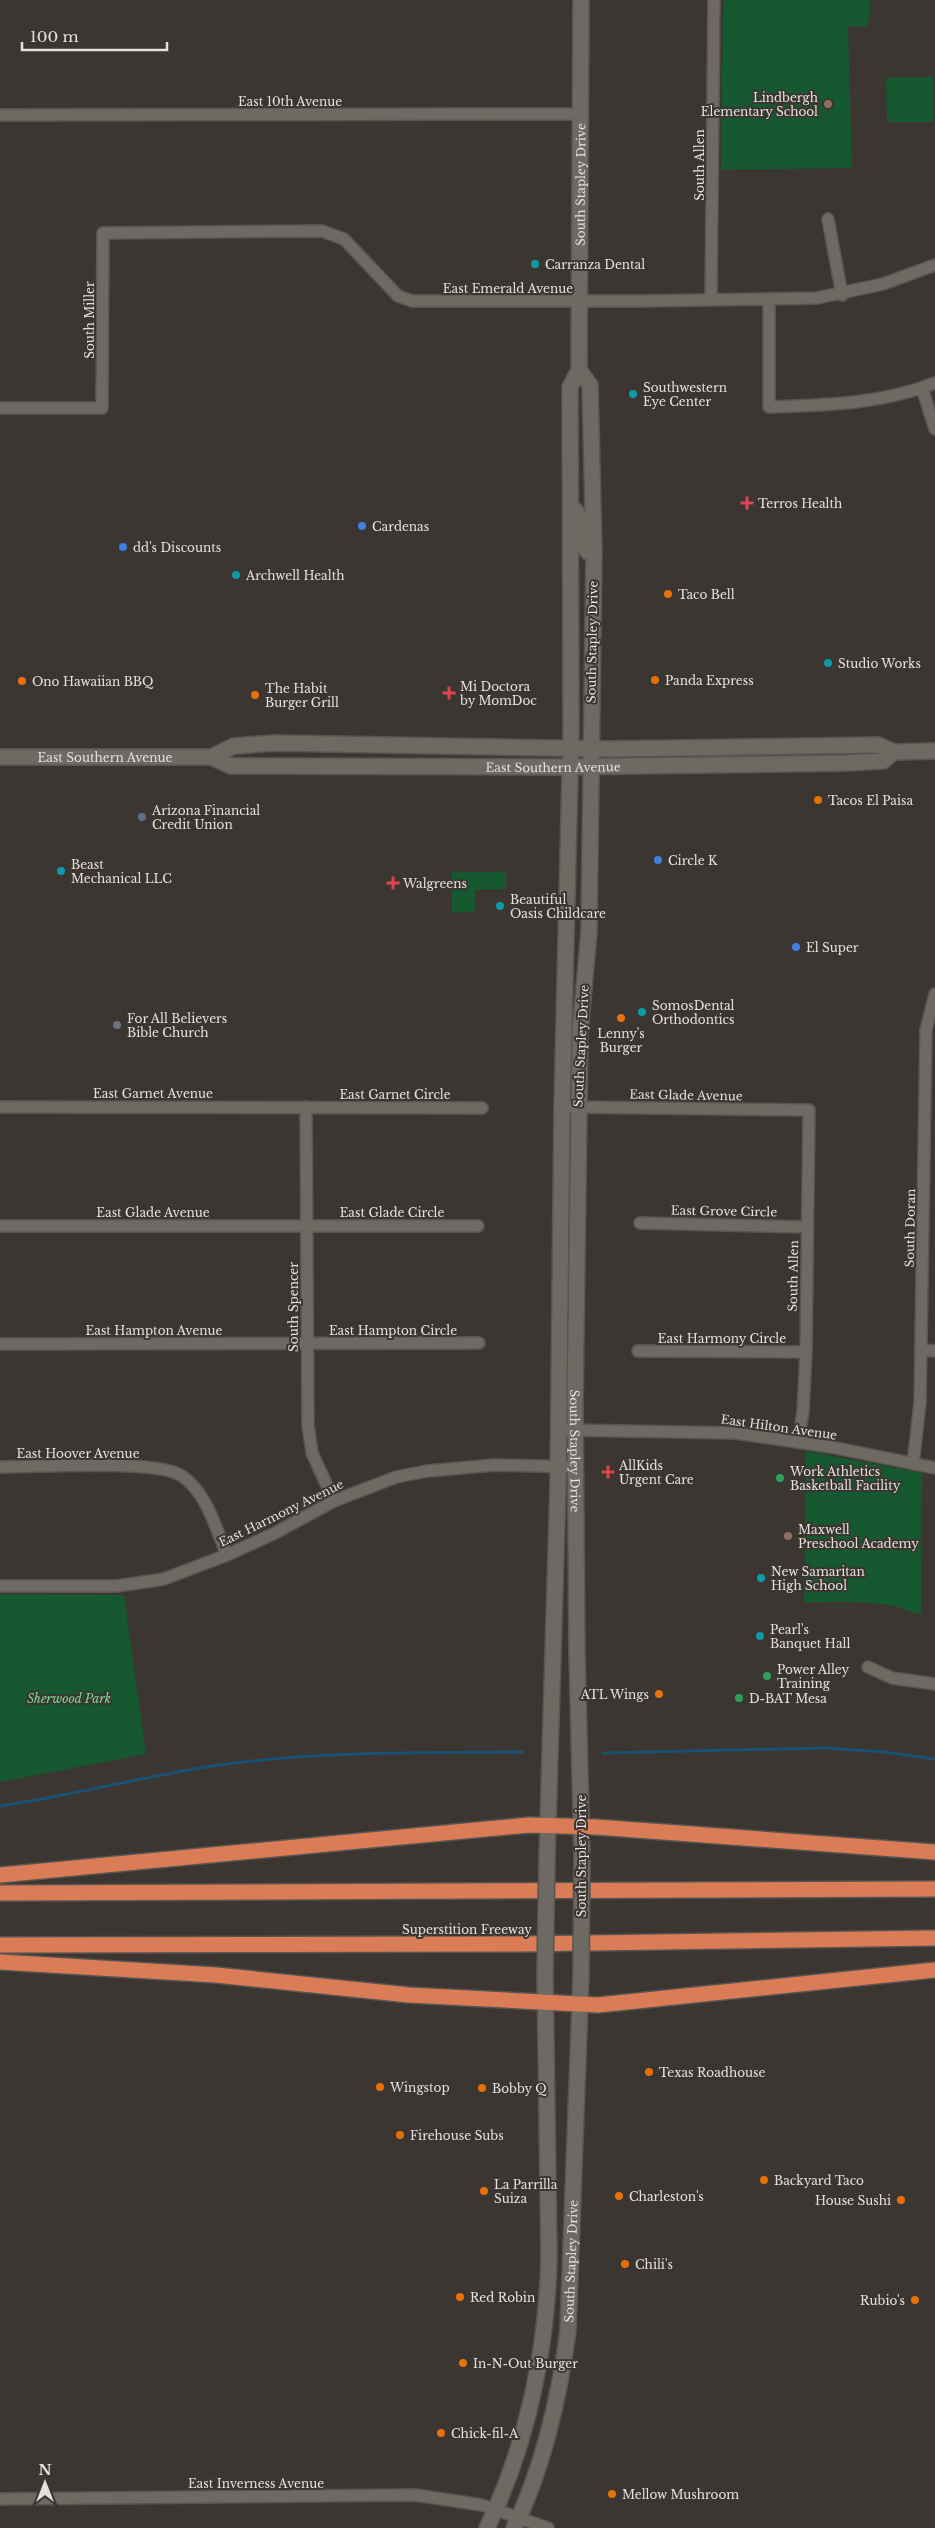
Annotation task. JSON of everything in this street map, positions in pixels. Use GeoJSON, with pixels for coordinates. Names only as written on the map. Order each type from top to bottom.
{"type":"FeatureCollection","features":[{"type":"Feature","properties":{"kind":"highway"},"geometry":{"type":"LineString","coordinates":[[0,1875],[546,1825],[935,1852]]}},
{"type":"Feature","properties":{"kind":"highway"},"geometry":{"type":"LineString","coordinates":[[0,1893],[935,1889]]}},
{"type":"Feature","properties":{"kind":"highway","name":"Superstition Freeway"},"geometry":{"type":"LineString","coordinates":[[0,1945],[509,1944],[935,1938]]}},
{"type":"Feature","properties":{"kind":"highway"},"geometry":{"type":"LineString","coordinates":[[0,1962],[216,1975],[409,1995],[580,2004],[598,2004],[935,1970]]}},
{"type":"Feature","properties":{"kind":"main road","name":"South Stapley Drive"},"geometry":{"type":"LineString","coordinates":[[487,2528],[510,2517],[548,2436],[561,2381],[568,2331],[581,1975],[582,1855],[576,1595],[578,1107],[584,984],[589,931],[594,552],[590,385],[580,370],[578,302],[581,0]]}},
{"type":"Feature","properties":{"kind":"main road","name":"South Stapley Drive"},"geometry":{"type":"LineString","coordinates":[[510,2517],[515,2458],[539,2365],[547,2303],[549,2257],[545,2002],[546,1825],[555,1595],[562,1107],[568,929],[572,505],[570,387],[580,370]]}},
{"type":"Feature","properties":{"kind":"main road"},"geometry":{"type":"LineString","coordinates":[[570,421],[579,422],[582,426],[583,459],[592,476]]}},
{"type":"Feature","properties":{"kind":"main road"},"geometry":{"type":"LineString","coordinates":[[572,505],[582,521],[585,548],[588,552],[594,552]]}},
{"type":"Feature","properties":{"kind":"main road"},"geometry":{"type":"LineString","coordinates":[[571,552],[580,554],[584,583],[592,600]]}},
{"type":"Feature","properties":{"kind":"main road","name":"East Southern Avenue"},"geometry":{"type":"LineString","coordinates":[[211,757],[234,746],[250,745],[591,748],[878,745],[894,752],[935,751]]}},
{"type":"Feature","properties":{"kind":"main road"},"geometry":{"type":"LineString","coordinates":[[284,766],[301,758],[365,757],[370,753],[371,745]]}},
{"type":"Feature","properties":{"kind":"main road"},"geometry":{"type":"LineString","coordinates":[[790,764],[795,757],[839,751],[851,745]]}},
{"type":"Feature","properties":{"kind":"main road"},"geometry":{"type":"LineString","coordinates":[[371,766],[376,760],[385,757],[423,756],[442,746]]}},
{"type":"Feature","properties":{"kind":"main road","name":"East Southern Avenue"},"geometry":{"type":"LineString","coordinates":[[0,757],[211,757],[231,766],[591,766],[883,761],[894,752]]}},
{"type":"Feature","properties":{"kind":"main road"},"geometry":{"type":"LineString","coordinates":[[568,929],[577,944],[577,982],[584,984]]}},
{"type":"Feature","properties":{"kind":"main road"},"geometry":{"type":"LineString","coordinates":[[556,1531],[566,1555],[568,1586],[576,1595]]}},
{"type":"Feature","properties":{"kind":"main road"},"geometry":{"type":"LineString","coordinates":[[555,1595],[567,1603],[569,1645],[577,1654]]}},
{"type":"Feature","properties":{"kind":"street","name":"South Allen"},"geometry":{"type":"LineString","coordinates":[[712,300],[714,0]]}},
{"type":"Feature","properties":{"kind":"street","name":"East 10th Avenue"},"geometry":{"type":"LineString","coordinates":[[0,115],[580,114]]}},
{"type":"Feature","properties":{"kind":"street"},"geometry":{"type":"LineString","coordinates":[[828,219],[842,294]]}},
{"type":"Feature","properties":{"kind":"street","name":"East Emerald Avenue"},"geometry":{"type":"LineString","coordinates":[[103,233],[322,231],[344,239],[398,296],[412,301],[769,300],[842,294],[883,284],[935,265]]}},
{"type":"Feature","properties":{"kind":"street","name":"South Miller"},"geometry":{"type":"LineString","coordinates":[[0,408],[102,408],[103,233]]}},
{"type":"Feature","properties":{"kind":"street"},"geometry":{"type":"LineString","coordinates":[[769,300],[769,407],[841,405],[883,399],[935,384]]}},
{"type":"Feature","properties":{"kind":"street"},"geometry":{"type":"LineString","coordinates":[[922,388],[935,429]]}},
{"type":"Feature","properties":{"kind":"street","name":"South Doran"},"geometry":{"type":"LineString","coordinates":[[913,1464],[920,1403],[930,1224],[930,1094],[926,1030],[935,994]]}},
{"type":"Feature","properties":{"kind":"street","name":"East Garnet Avenue"},"geometry":{"type":"LineString","coordinates":[[0,1107],[306,1107]]}},
{"type":"Feature","properties":{"kind":"street","name":"East Garnet Circle"},"geometry":{"type":"LineString","coordinates":[[306,1107],[482,1108]]}},
{"type":"Feature","properties":{"kind":"street","name":"South Spencer"},"geometry":{"type":"LineString","coordinates":[[306,1107],[307,1408],[312,1453],[334,1501]]}},
{"type":"Feature","properties":{"kind":"street","name":"East Glade Avenue"},"geometry":{"type":"LineString","coordinates":[[562,1107],[809,1110]]}},
{"type":"Feature","properties":{"kind":"street","name":"South Allen"},"geometry":{"type":"LineString","coordinates":[[798,1442],[803,1412],[806,1352],[809,1110]]}},
{"type":"Feature","properties":{"kind":"street","name":"East Grove Circle"},"geometry":{"type":"LineString","coordinates":[[640,1223],[807,1227]]}},
{"type":"Feature","properties":{"kind":"street","name":"East Glade Avenue"},"geometry":{"type":"LineString","coordinates":[[0,1226],[306,1225]]}},
{"type":"Feature","properties":{"kind":"street","name":"East Glade Circle"},"geometry":{"type":"LineString","coordinates":[[306,1225],[478,1226]]}},
{"type":"Feature","properties":{"kind":"street","name":"East Hampton Circle"},"geometry":{"type":"LineString","coordinates":[[307,1344],[479,1343]]}},
{"type":"Feature","properties":{"kind":"street","name":"East Hampton Avenue"},"geometry":{"type":"LineString","coordinates":[[0,1344],[307,1344]]}},
{"type":"Feature","properties":{"kind":"street"},"geometry":{"type":"LineString","coordinates":[[922,1350],[935,1351]]}},
{"type":"Feature","properties":{"kind":"street","name":"East Harmony Circle"},"geometry":{"type":"LineString","coordinates":[[638,1351],[806,1352]]}},
{"type":"Feature","properties":{"kind":"street","name":"East Hilton Avenue"},"geometry":{"type":"LineString","coordinates":[[558,1430],[735,1433],[798,1442],[935,1468]]}},
{"type":"Feature","properties":{"kind":"street","name":"East Harmony Avenue"},"geometry":{"type":"LineString","coordinates":[[0,1586],[123,1585],[164,1579],[227,1555],[275,1533],[334,1501],[396,1477],[427,1471],[494,1465],[576,1467]]}},
{"type":"Feature","properties":{"kind":"street","name":"East Hoover Avenue"},"geometry":{"type":"LineString","coordinates":[[0,1467],[144,1466],[182,1475],[201,1496],[227,1555]]}},
{"type":"Feature","properties":{"kind":"street"},"geometry":{"type":"LineString","coordinates":[[868,1667],[892,1678],[935,1684]]}},
{"type":"Feature","properties":{"kind":"street","name":"East Inverness Avenue"},"geometry":{"type":"LineString","coordinates":[[0,2499],[415,2495],[458,2500],[548,2528]]}},
{"type":"Feature","properties":{"kind":"green space","name":"Lindbergh Elementary School"},"geometry":{"type":"Polygon","coordinates":[[[723,0],[870,0],[868,26],[848,27],[852,168],[721,170],[723,0]]]}},
{"type":"Feature","properties":{"kind":"green space"},"geometry":{"type":"Polygon","coordinates":[[[933,77],[934,122],[887,122],[886,78],[933,77]]]}},
{"type":"Feature","properties":{"kind":"green space"},"geometry":{"type":"Polygon","coordinates":[[[452,872],[506,872],[506,889],[475,890],[475,911],[452,913],[452,872]]]}},
{"type":"Feature","properties":{"kind":"green space"},"geometry":{"type":"Polygon","coordinates":[[[806,1451],[922,1473],[921,1614],[875,1603],[804,1602],[806,1451]]]}},
{"type":"Feature","properties":{"kind":"green space","name":"Sherwood Park"},"geometry":{"type":"Polygon","coordinates":[[[0,1594],[124,1595],[146,1754],[0,1782],[0,1594]]]}},
{"type":"Feature","properties":{"kind":"waterway"},"geometry":{"type":"LineString","coordinates":[[603,1753],[825,1748],[884,1752],[935,1759]]}},
{"type":"Feature","properties":{"kind":"waterway"},"geometry":{"type":"LineString","coordinates":[[0,1806],[199,1768],[264,1760],[338,1755],[523,1752]]}},
{"type":"Feature","properties":{"kind":"place","name":"Lindbergh Elementary School"},"geometry":{"type":"Point","coordinates":[828,104]}},
{"type":"Feature","properties":{"kind":"place","name":"Carranza Dental"},"geometry":{"type":"Point","coordinates":[535,264]}},
{"type":"Feature","properties":{"kind":"place","name":"Southwestern Eye Center"},"geometry":{"type":"Point","coordinates":[633,394]}},
{"type":"Feature","properties":{"kind":"place","name":"Terros Health"},"geometry":{"type":"Point","coordinates":[747,503]}},
{"type":"Feature","properties":{"kind":"place","name":"Cardenas"},"geometry":{"type":"Point","coordinates":[362,526]}},
{"type":"Feature","properties":{"kind":"place","name":"dd's Discounts"},"geometry":{"type":"Point","coordinates":[123,547]}},
{"type":"Feature","properties":{"kind":"place","name":"Archwell Health"},"geometry":{"type":"Point","coordinates":[236,575]}},
{"type":"Feature","properties":{"kind":"place","name":"Taco Bell"},"geometry":{"type":"Point","coordinates":[668,594]}},
{"type":"Feature","properties":{"kind":"place","name":"Studio Works"},"geometry":{"type":"Point","coordinates":[828,663]}},
{"type":"Feature","properties":{"kind":"place","name":"Panda Express"},"geometry":{"type":"Point","coordinates":[655,680]}},
{"type":"Feature","properties":{"kind":"place","name":"Ono Hawaiian BBQ"},"geometry":{"type":"Point","coordinates":[22,681]}},
{"type":"Feature","properties":{"kind":"place","name":"Mi Doctora by MomDoc"},"geometry":{"type":"Point","coordinates":[449,693]}},
{"type":"Feature","properties":{"kind":"place","name":"The Habit Burger Grill"},"geometry":{"type":"Point","coordinates":[255,695]}},
{"type":"Feature","properties":{"kind":"place","name":"Tacos El Paisa"},"geometry":{"type":"Point","coordinates":[818,800]}},
{"type":"Feature","properties":{"kind":"place","name":"Arizona Financial Credit Union"},"geometry":{"type":"Point","coordinates":[142,817]}},
{"type":"Feature","properties":{"kind":"place","name":"Circle K"},"geometry":{"type":"Point","coordinates":[658,860]}},
{"type":"Feature","properties":{"kind":"place","name":"Beast Mechanical LLC"},"geometry":{"type":"Point","coordinates":[61,871]}},
{"type":"Feature","properties":{"kind":"place","name":"Walgreens"},"geometry":{"type":"Point","coordinates":[393,883]}},
{"type":"Feature","properties":{"kind":"place","name":"Beautiful Oasis Childcare"},"geometry":{"type":"Point","coordinates":[500,906]}},
{"type":"Feature","properties":{"kind":"place","name":"El Super"},"geometry":{"type":"Point","coordinates":[796,947]}},
{"type":"Feature","properties":{"kind":"place","name":"SomosDental Orthodontics"},"geometry":{"type":"Point","coordinates":[642,1012]}},
{"type":"Feature","properties":{"kind":"place","name":"Lenny's Burger"},"geometry":{"type":"Point","coordinates":[621,1018]}},
{"type":"Feature","properties":{"kind":"place","name":"For All Believers Bible Church"},"geometry":{"type":"Point","coordinates":[117,1025]}},
{"type":"Feature","properties":{"kind":"place","name":"AllKids Urgent Care"},"geometry":{"type":"Point","coordinates":[608,1472]}},
{"type":"Feature","properties":{"kind":"place","name":"Work Athletics Basketball Facility"},"geometry":{"type":"Point","coordinates":[780,1478]}},
{"type":"Feature","properties":{"kind":"place","name":"Maxwell Preschool Academy"},"geometry":{"type":"Point","coordinates":[788,1536]}},
{"type":"Feature","properties":{"kind":"place","name":"New Samaritan High School"},"geometry":{"type":"Point","coordinates":[761,1578]}},
{"type":"Feature","properties":{"kind":"place","name":"Pearl's Banquet Hall"},"geometry":{"type":"Point","coordinates":[760,1636]}},
{"type":"Feature","properties":{"kind":"place","name":"Power Alley Training"},"geometry":{"type":"Point","coordinates":[767,1676]}},
{"type":"Feature","properties":{"kind":"place","name":"ATL Wings"},"geometry":{"type":"Point","coordinates":[659,1694]}},
{"type":"Feature","properties":{"kind":"place","name":"D-BAT Mesa"},"geometry":{"type":"Point","coordinates":[739,1698]}},
{"type":"Feature","properties":{"kind":"place","name":"Texas Roadhouse"},"geometry":{"type":"Point","coordinates":[649,2072]}},
{"type":"Feature","properties":{"kind":"place","name":"Wingstop"},"geometry":{"type":"Point","coordinates":[380,2087]}},
{"type":"Feature","properties":{"kind":"place","name":"Bobby Q"},"geometry":{"type":"Point","coordinates":[482,2088]}},
{"type":"Feature","properties":{"kind":"place","name":"Firehouse Subs"},"geometry":{"type":"Point","coordinates":[400,2135]}},
{"type":"Feature","properties":{"kind":"place","name":"Backyard Taco"},"geometry":{"type":"Point","coordinates":[764,2180]}},
{"type":"Feature","properties":{"kind":"place","name":"La Parrilla Suiza"},"geometry":{"type":"Point","coordinates":[484,2191]}},
{"type":"Feature","properties":{"kind":"place","name":"Charleston's"},"geometry":{"type":"Point","coordinates":[619,2196]}},
{"type":"Feature","properties":{"kind":"place","name":"House Sushi"},"geometry":{"type":"Point","coordinates":[901,2200]}},
{"type":"Feature","properties":{"kind":"place","name":"Chili's"},"geometry":{"type":"Point","coordinates":[625,2264]}},
{"type":"Feature","properties":{"kind":"place","name":"Red Robin"},"geometry":{"type":"Point","coordinates":[460,2297]}},
{"type":"Feature","properties":{"kind":"place","name":"Rubio's"},"geometry":{"type":"Point","coordinates":[915,2300]}},
{"type":"Feature","properties":{"kind":"place","name":"In-N-Out Burger"},"geometry":{"type":"Point","coordinates":[463,2363]}},
{"type":"Feature","properties":{"kind":"place","name":"Chick-fil-A"},"geometry":{"type":"Point","coordinates":[441,2433]}},
{"type":"Feature","properties":{"kind":"place","name":"Mellow Mushroom"},"geometry":{"type":"Point","coordinates":[612,2494]}}]}
